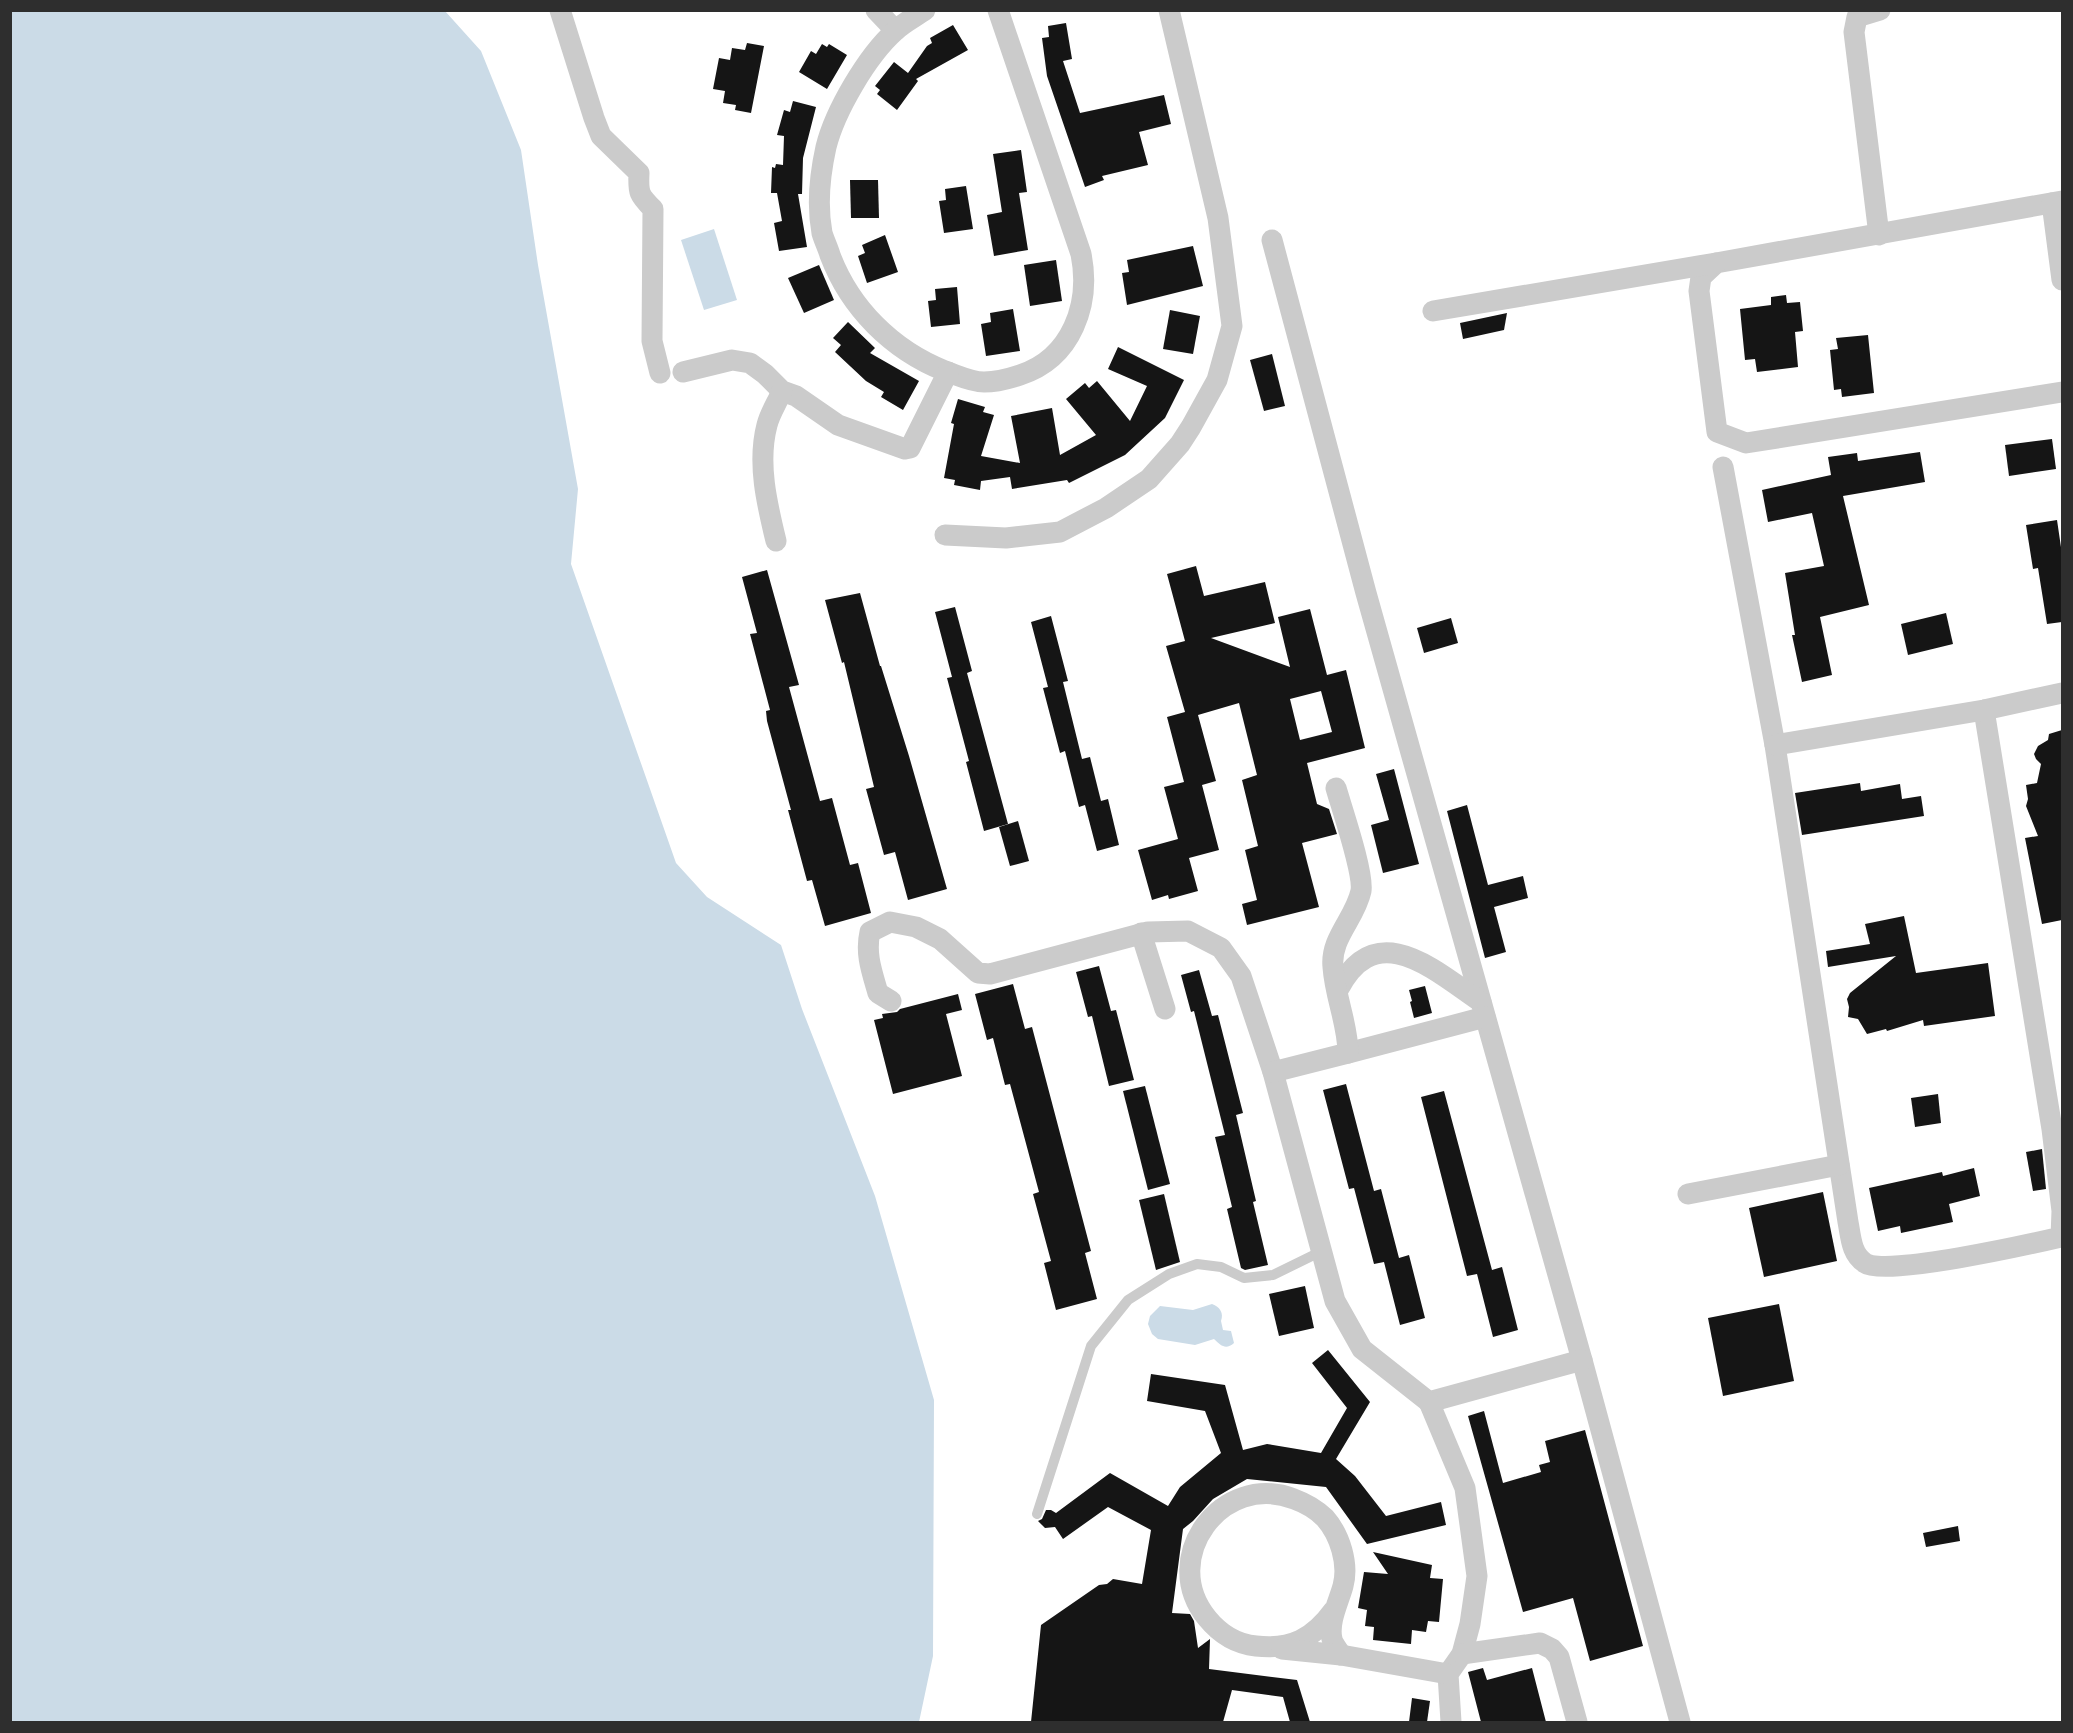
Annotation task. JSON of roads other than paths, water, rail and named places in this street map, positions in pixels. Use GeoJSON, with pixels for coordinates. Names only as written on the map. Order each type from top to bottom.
{"type":"FeatureCollection","features":[{"type":"Feature","properties":{"kind":"street"},"geometry":{"type":"LineString","coordinates":[[560,10],[601,136],[639,173],[638,190],[642,198],[653,208],[652,341],[660,373]]}},
{"type":"Feature","properties":{"kind":"street"},"geometry":{"type":"LineString","coordinates":[[876,10],[895,30]]}},
{"type":"Feature","properties":{"kind":"street"},"geometry":{"type":"LineString","coordinates":[[925,10],[895,30],[852,87],[838,114],[822,165],[820,196],[822,234],[838,276],[878,328],[904,350],[927,364],[983,382],[1004,380],[1044,364],[1063,346],[1076,325],[1083,301],[1084,270],[1081,254],[998,10]]}},
{"type":"Feature","properties":{"kind":"street"},"geometry":{"type":"LineString","coordinates":[[945,535],[1006,538],[1060,532],[1106,508],[1149,479],[1180,444],[1217,380],[1232,326],[1224,261],[1218,218],[1170,10]]}},
{"type":"Feature","properties":{"kind":"street"},"geometry":{"type":"LineString","coordinates":[[1879,236],[1854,32],[1857,17],[1880,10]]}},
{"type":"Feature","properties":{"kind":"street"},"geometry":{"type":"LineString","coordinates":[[1433,311],[1879,236],[2057,202],[2062,280]]}},
{"type":"Feature","properties":{"kind":"street"},"geometry":{"type":"LineString","coordinates":[[1272,240],[1366,593],[1582,1360],[1680,1722]]}},
{"type":"Feature","properties":{"kind":"street"},"geometry":{"type":"LineString","coordinates":[[1716,263],[1701,277],[1699,291],[1717,432],[1746,443],[2062,392]]}},
{"type":"Feature","properties":{"kind":"street"},"geometry":{"type":"LineString","coordinates":[[683,372],[732,360],[750,363],[782,391],[796,396],[838,424],[905,449],[910,448],[948,372]]}},
{"type":"Feature","properties":{"kind":"street"},"geometry":{"type":"LineString","coordinates":[[776,541],[765,498],[764,447],[767,426],[782,391]]}},
{"type":"Feature","properties":{"kind":"street"},"geometry":{"type":"LineString","coordinates":[[1723,467],[1776,745],[1854,1251],[1866,1264],[1886,1268],[1989,1253],[2062,1237],[2062,1211],[2052,1129],[1984,710]]}},
{"type":"Feature","properties":{"kind":"street"},"geometry":{"type":"LineString","coordinates":[[1776,745],[1984,710],[2062,693]]}},
{"type":"Feature","properties":{"kind":"street"},"geometry":{"type":"LineString","coordinates":[[1336,788],[1358,867],[1361,890],[1350,918],[1334,946],[1333,967],[1348,1036],[1348,1053]]}},
{"type":"Feature","properties":{"kind":"street"},"geometry":{"type":"LineString","coordinates":[[891,1001],[878,993],[868,958],[867,943],[870,932],[890,922],[916,927],[940,939],[978,973],[990,974],[1142,933],[1188,931],[1221,948],[1241,976],[1273,1072],[1335,1301],[1362,1349],[1429,1402],[1466,1488],[1477,1576],[1470,1624],[1462,1654],[1448,1674],[1451,1722]]}},
{"type":"Feature","properties":{"kind":"street"},"geometry":{"type":"LineString","coordinates":[[1142,933],[1165,1009]]}},
{"type":"Feature","properties":{"kind":"street"},"geometry":{"type":"LineString","coordinates":[[1338,990],[1346,975],[1364,958],[1377,952],[1394,952],[1436,971],[1483,1010]]}},
{"type":"Feature","properties":{"kind":"street"},"geometry":{"type":"LineString","coordinates":[[1273,1072],[1348,1053],[1483,1010]]}},
{"type":"Feature","properties":{"kind":"street"},"geometry":{"type":"LineString","coordinates":[[1688,1194],[1839,1165]]}},
{"type":"Feature","properties":{"kind":"street"},"geometry":{"type":"LineString","coordinates":[[1429,1402],[1582,1360]]}},
{"type":"Feature","properties":{"kind":"street"},"geometry":{"type":"LineString","coordinates":[[1276,1648],[1302,1640],[1324,1624],[1334,1610],[1344,1585],[1344,1558],[1339,1541],[1325,1518],[1306,1503],[1281,1494],[1254,1493],[1240,1497],[1217,1511],[1201,1530],[1191,1555],[1190,1581],[1198,1607],[1219,1632],[1243,1645],[1341,1655],[1448,1674]]}},
{"type":"Feature","properties":{"kind":"street"},"geometry":{"type":"LineString","coordinates":[[1334,1610],[1332,1639],[1341,1655]]}},
{"type":"Feature","properties":{"kind":"street"},"geometry":{"type":"LineString","coordinates":[[1462,1654],[1540,1643],[1552,1649],[1559,1657],[1577,1722]]}},
{"type":"Feature","properties":{"kind":"lane"},"geometry":{"type":"LineString","coordinates":[[1037,1514],[1091,1346],[1128,1300],[1169,1274],[1197,1264],[1221,1267],[1244,1278],[1274,1275],[1322,1251]]}},
{"type":"Feature","properties":{"kind":"water"},"geometry":{"type":"Polygon","coordinates":[[[11,10],[445,11],[481,51],[521,150],[538,265],[578,489],[571,564],[676,863],[707,897],[781,945],[802,1009],[875,1196],[934,1400],[933,1656],[919,1722],[11,1722],[11,10]]]}},
{"type":"Feature","properties":{"kind":"water"},"geometry":{"type":"Polygon","coordinates":[[[714,229],[737,300],[704,310],[681,240],[714,229]]]}},
{"type":"Feature","properties":{"kind":"water"},"geometry":{"type":"Polygon","coordinates":[[[1212,1304],[1221,1311],[1223,1330],[1231,1331],[1234,1343],[1231,1345],[1224,1346],[1214,1339],[1195,1345],[1158,1339],[1152,1334],[1148,1324],[1150,1316],[1160,1306],[1193,1310],[1212,1304]]]}}]}
